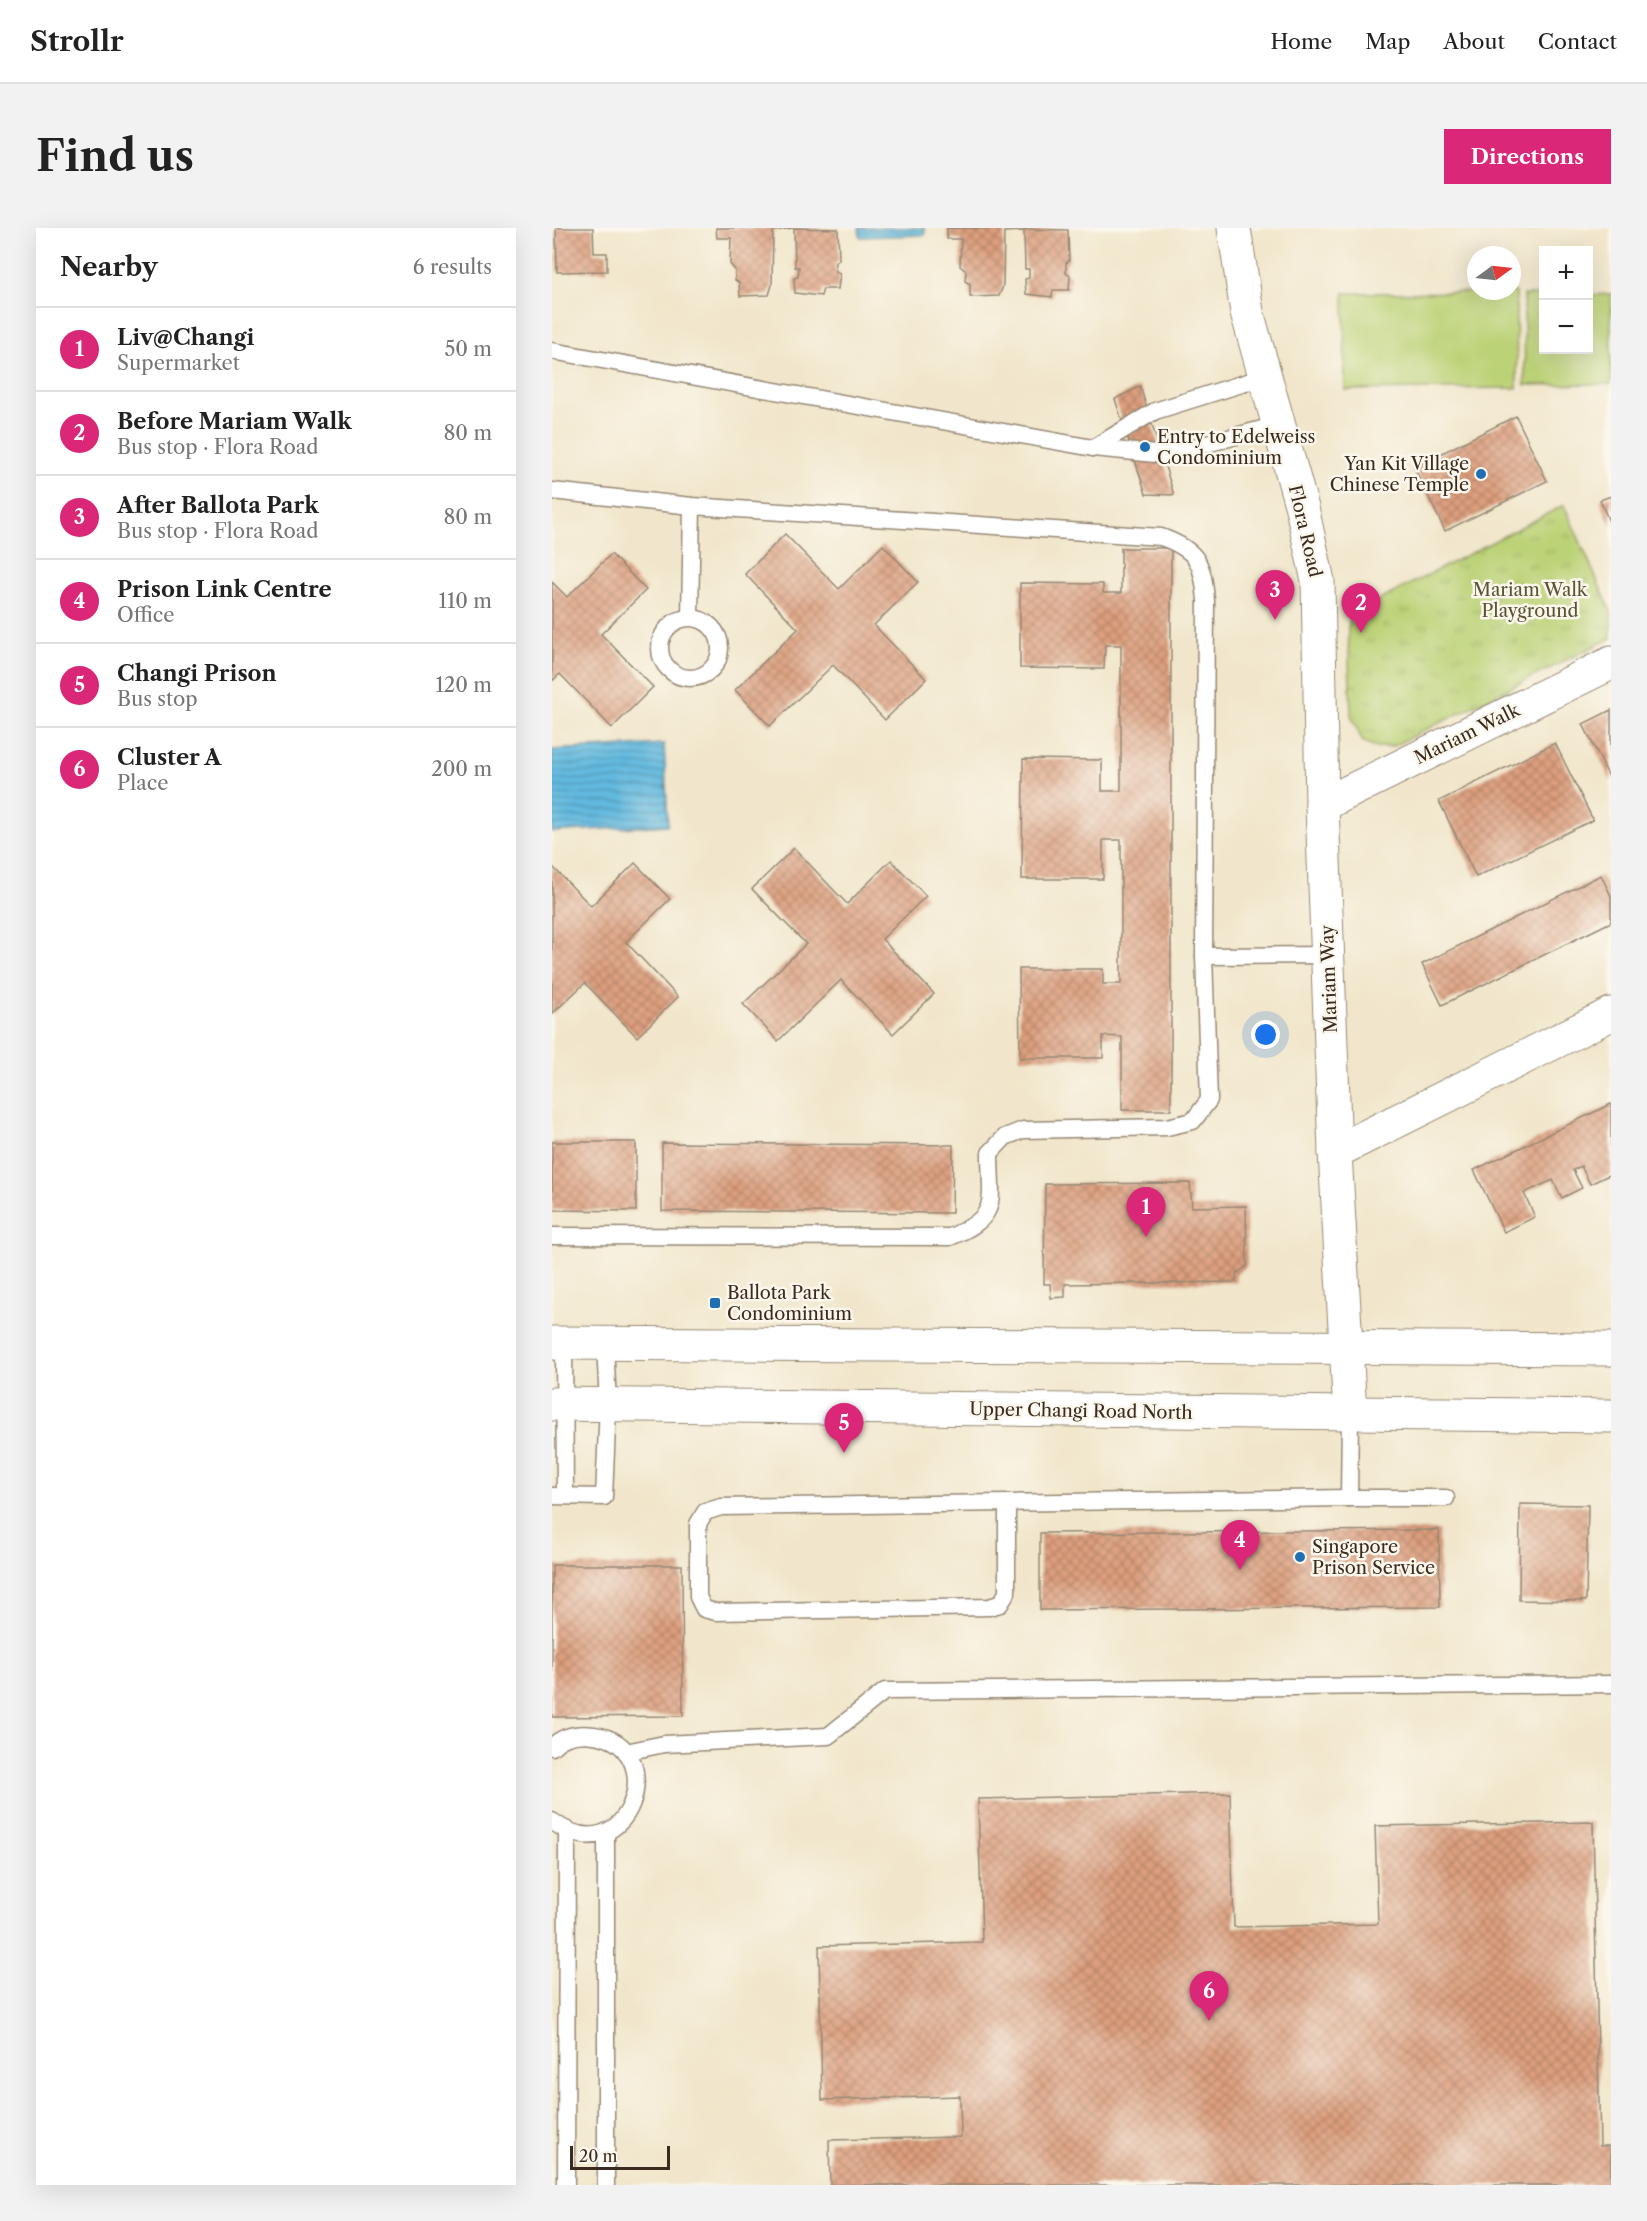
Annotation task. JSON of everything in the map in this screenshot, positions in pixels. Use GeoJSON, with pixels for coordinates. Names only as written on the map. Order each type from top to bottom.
{"type":"FeatureCollection","features":[{"type":"Feature","properties":{"kind":"street","name":"Flora Road"},"geometry":{"type":"LineString","coordinates":[[1234,228],[1247,312],[1302,508],[1318,581],[1322,805]]}},
{"type":"Feature","properties":{"kind":"street","name":"Mariam Walk"},"geometry":{"type":"LineString","coordinates":[[1322,805],[1611,663]]}},
{"type":"Feature","properties":{"kind":"street","name":"Mariam Way"},"geometry":{"type":"LineString","coordinates":[[1322,805],[1335,1152],[1348,1346],[1350,1415]]}},
{"type":"Feature","properties":{"kind":"street"},"geometry":{"type":"LineString","coordinates":[[1335,1152],[1611,1014]]}},
{"type":"Feature","properties":{"kind":"street"},"geometry":{"type":"LineString","coordinates":[[558,1343],[1611,1349]]}},
{"type":"Feature","properties":{"kind":"street","name":"Upper Changi Road North"},"geometry":{"type":"LineString","coordinates":[[559,1404],[1350,1415],[1611,1416]]}},
{"type":"Feature","properties":{"kind":"lane"},"geometry":{"type":"LineString","coordinates":[[552,351],[1093,448],[1166,455],[1278,424]]}},
{"type":"Feature","properties":{"kind":"lane"},"geometry":{"type":"LineString","coordinates":[[1093,448],[1155,411],[1264,377]]}},
{"type":"Feature","properties":{"kind":"lane"},"geometry":{"type":"LineString","coordinates":[[552,491],[692,506],[1161,537],[1184,545],[1199,560],[1204,576],[1206,601],[1204,956],[1209,1100],[1193,1121],[1167,1127],[1023,1130],[1005,1137],[990,1153],[990,1209],[976,1226],[950,1237],[552,1236]]}},
{"type":"Feature","properties":{"kind":"lane"},"geometry":{"type":"LineString","coordinates":[[690,617],[692,506]]}},
{"type":"Feature","properties":{"kind":"lane"},"geometry":{"type":"LineString","coordinates":[[1204,956],[1329,955]]}},
{"type":"Feature","properties":{"kind":"lane"},"geometry":{"type":"LineString","coordinates":[[558,1343],[559,1496],[604,1496],[608,1404],[605,1344]]}},
{"type":"Feature","properties":{"kind":"lane"},"geometry":{"type":"LineString","coordinates":[[1349,1498],[1350,1415]]}},
{"type":"Feature","properties":{"kind":"lane"},"geometry":{"type":"LineString","coordinates":[[1007,1503],[1007,1593],[1000,1604],[988,1607],[716,1612],[704,1609],[698,1597],[698,1524],[705,1512],[721,1507],[1349,1498],[1446,1498]]}},
{"type":"Feature","properties":{"kind":"lane"},"geometry":{"type":"LineString","coordinates":[[626,1752],[664,1744],[828,1736],[885,1691],[1611,1684]]}},
{"type":"Feature","properties":{"kind":"lane"},"geometry":{"type":"LineString","coordinates":[[552,1747],[578,1733],[604,1736],[626,1752],[636,1774],[635,1797],[624,1818],[606,1832],[586,1836],[567,1832],[552,1821]]}},
{"type":"Feature","properties":{"kind":"lane"},"geometry":{"type":"LineString","coordinates":[[566,2185],[567,1832]]}},
{"type":"Feature","properties":{"kind":"lane"},"geometry":{"type":"LineString","coordinates":[[606,1832],[606,2185]]}},
{"type":"Feature","properties":{"kind":"green space"},"geometry":{"type":"Polygon","coordinates":[[[1467,292],[1467,300],[1516,300],[1517,388],[1345,390],[1344,293],[1467,292]]]}},
{"type":"Feature","properties":{"kind":"green space"},"geometry":{"type":"Polygon","coordinates":[[[1611,294],[1611,384],[1525,385],[1524,295],[1539,295],[1539,354],[1593,354],[1593,295],[1611,294]]]}},
{"type":"Feature","properties":{"kind":"green space","name":"Mariam Walk Playground"},"geometry":{"type":"Polygon","coordinates":[[[1564,505],[1611,612],[1611,638],[1391,747],[1376,747],[1363,742],[1351,716],[1348,627],[1352,614],[1564,505]]]}},
{"type":"Feature","properties":{"kind":"water"},"geometry":{"type":"Polygon","coordinates":[[[859,228],[925,228],[925,235],[860,237],[859,228]]]}},
{"type":"Feature","properties":{"kind":"water"},"geometry":{"type":"Polygon","coordinates":[[[664,744],[668,825],[552,832],[552,750],[664,744]]]}},
{"type":"Feature","properties":{"kind":"building"},"geometry":{"type":"Polygon","coordinates":[[[556,228],[593,228],[594,253],[607,253],[607,271],[557,272],[556,228]]]}},
{"type":"Feature","properties":{"kind":"building"},"geometry":{"type":"Polygon","coordinates":[[[716,228],[793,228],[773,231],[772,285],[769,295],[740,296],[739,283],[735,280],[735,270],[730,264],[731,238],[717,238],[716,228]]]}},
{"type":"Feature","properties":{"kind":"building"},"geometry":{"type":"Polygon","coordinates":[[[794,228],[838,229],[839,260],[836,262],[835,271],[840,274],[838,289],[823,289],[821,296],[795,293],[794,278],[798,277],[799,267],[795,267],[794,228]]]}},
{"type":"Feature","properties":{"kind":"building"},"geometry":{"type":"Polygon","coordinates":[[[947,228],[1068,230],[1069,261],[1066,263],[1066,273],[1070,276],[1069,290],[1053,290],[1052,297],[1026,294],[1025,279],[1029,278],[1029,269],[1025,269],[1024,231],[1004,232],[1003,286],[999,296],[970,297],[970,284],[965,281],[966,271],[960,266],[961,239],[947,239],[947,228]]]}},
{"type":"Feature","properties":{"kind":"building","name":"Entry to Edelweiss Condominium"},"geometry":{"type":"Polygon","coordinates":[[[1140,386],[1174,495],[1146,494],[1115,399],[1140,386]]]}},
{"type":"Feature","properties":{"kind":"building","name":"Yan Kit Village Chinese Temple"},"geometry":{"type":"Polygon","coordinates":[[[1516,416],[1547,481],[1445,531],[1414,467],[1516,416]]]}},
{"type":"Feature","properties":{"kind":"building"},"geometry":{"type":"Polygon","coordinates":[[[1611,496],[1611,526],[1600,500],[1611,496]]]}},
{"type":"Feature","properties":{"kind":"building"},"geometry":{"type":"Polygon","coordinates":[[[785,534],[839,589],[883,545],[918,582],[874,625],[926,679],[885,720],[833,665],[770,726],[735,690],[798,629],[745,574],[785,534]]]}},
{"type":"Feature","properties":{"kind":"building"},"geometry":{"type":"Polygon","coordinates":[[[1121,548],[1171,548],[1171,1110],[1122,1110],[1122,1037],[1103,1036],[1103,1058],[1020,1058],[1019,969],[1103,969],[1103,984],[1121,984],[1121,840],[1103,840],[1103,879],[1022,879],[1023,759],[1102,760],[1102,791],[1121,791],[1121,645],[1105,645],[1104,669],[1020,668],[1020,583],[1103,584],[1103,593],[1121,593],[1121,548]]]}},
{"type":"Feature","properties":{"kind":"building"},"geometry":{"type":"Polygon","coordinates":[[[611,554],[646,590],[601,634],[653,687],[612,728],[560,674],[552,681],[552,582],[567,597],[611,554]]]}},
{"type":"Feature","properties":{"kind":"building"},"geometry":{"type":"Polygon","coordinates":[[[1611,710],[1611,781],[1583,724],[1611,710]]]}},
{"type":"Feature","properties":{"kind":"building"},"geometry":{"type":"Polygon","coordinates":[[[1555,743],[1593,820],[1476,877],[1439,801],[1555,743]]]}},
{"type":"Feature","properties":{"kind":"building"},"geometry":{"type":"Polygon","coordinates":[[[794,848],[847,904],[891,860],[926,896],[882,939],[934,994],[893,1034],[841,980],[778,1041],[743,1004],[806,944],[752,889],[794,848]]]}},
{"type":"Feature","properties":{"kind":"building"},"geometry":{"type":"Polygon","coordinates":[[[635,863],[670,899],[626,942],[678,997],[637,1037],[585,983],[552,1014],[552,866],[591,906],[635,863]]]}},
{"type":"Feature","properties":{"kind":"building"},"geometry":{"type":"Polygon","coordinates":[[[1601,875],[1611,896],[1611,922],[1442,1005],[1422,964],[1601,875]]]}},
{"type":"Feature","properties":{"kind":"building"},"geometry":{"type":"Polygon","coordinates":[[[1611,1104],[1611,1174],[1590,1184],[1581,1166],[1573,1170],[1582,1188],[1562,1198],[1553,1180],[1524,1193],[1535,1217],[1504,1232],[1474,1170],[1611,1104]]]}},
{"type":"Feature","properties":{"kind":"building"},"geometry":{"type":"Polygon","coordinates":[[[552,1142],[636,1142],[636,1211],[552,1210],[552,1142]]]}},
{"type":"Feature","properties":{"kind":"building"},"geometry":{"type":"Polygon","coordinates":[[[662,1143],[953,1145],[952,1213],[662,1211],[662,1143]]]}},
{"type":"Feature","properties":{"kind":"building"},"geometry":{"type":"Polygon","coordinates":[[[1190,1183],[1192,1207],[1246,1206],[1247,1266],[1236,1274],[1236,1282],[1065,1284],[1065,1297],[1051,1298],[1050,1284],[1044,1284],[1045,1184],[1190,1183]]]}},
{"type":"Feature","properties":{"kind":"building"},"geometry":{"type":"Polygon","coordinates":[[[1520,1504],[1588,1505],[1586,1601],[1519,1600],[1520,1504]]]}},
{"type":"Feature","properties":{"kind":"building"},"geometry":{"type":"Polygon","coordinates":[[[1439,1530],[1440,1607],[1040,1610],[1040,1533],[1439,1530]]]}},
{"type":"Feature","properties":{"kind":"building"},"geometry":{"type":"Polygon","coordinates":[[[552,1565],[682,1565],[683,1716],[552,1717],[552,1565]]]}},
{"type":"Feature","properties":{"kind":"building"},"geometry":{"type":"Polygon","coordinates":[[[1230,1793],[1234,1927],[1378,1924],[1375,1826],[1593,1822],[1600,2146],[1611,2146],[1611,2185],[830,2185],[829,2140],[961,2137],[960,2096],[822,2100],[819,1946],[982,1942],[978,1799],[1230,1793]]]}},
{"type":"Feature","properties":{"kind":"place","name":"Entry to Edelweiss Condominium"},"geometry":{"type":"Point","coordinates":[1145,447]}},
{"type":"Feature","properties":{"kind":"place","name":"Yan Kit Village Chinese Temple"},"geometry":{"type":"Point","coordinates":[1481,474]}},
{"type":"Feature","properties":{"kind":"place","name":"After Ballota Park"},"geometry":{"type":"Point","coordinates":[1275,620]}},
{"type":"Feature","properties":{"kind":"place","name":"Before Mariam Walk"},"geometry":{"type":"Point","coordinates":[1361,633]}},
{"type":"Feature","properties":{"kind":"place","name":"Liv@Changi"},"geometry":{"type":"Point","coordinates":[1146,1237]}},
{"type":"Feature","properties":{"kind":"place","name":"Ballota Park Condominium"},"geometry":{"type":"Point","coordinates":[715,1303]}},
{"type":"Feature","properties":{"kind":"place","name":"Changi Prison"},"geometry":{"type":"Point","coordinates":[844,1453]}},
{"type":"Feature","properties":{"kind":"place","name":"Singapore Prison Service"},"geometry":{"type":"Point","coordinates":[1300,1557]}},
{"type":"Feature","properties":{"kind":"place","name":"Prison Link Centre"},"geometry":{"type":"Point","coordinates":[1240,1570]}},
{"type":"Feature","properties":{"kind":"place","name":"Cluster A"},"geometry":{"type":"Point","coordinates":[1209,2021]}}]}
